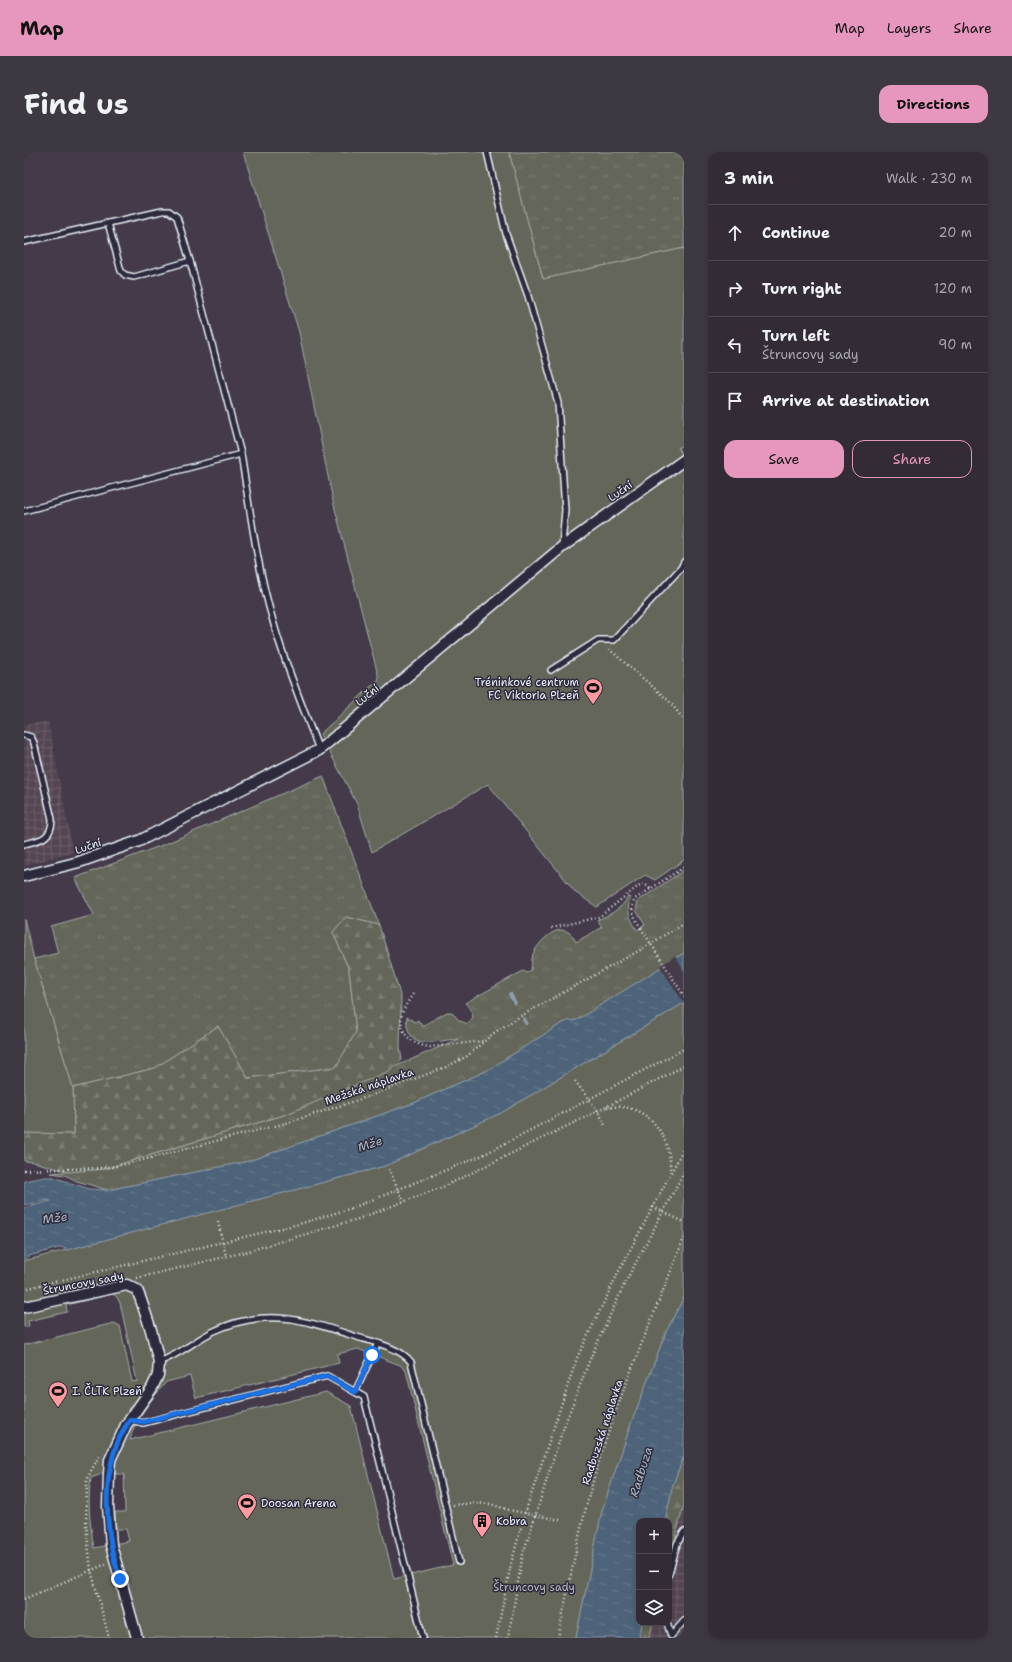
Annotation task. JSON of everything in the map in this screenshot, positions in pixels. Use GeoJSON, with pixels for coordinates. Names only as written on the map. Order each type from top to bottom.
{"type":"FeatureCollection","features":[{"type":"Feature","properties":{"kind":"street","name":"Luční"},"geometry":{"type":"LineString","coordinates":[[24,876],[79,862],[139,841],[319,750],[562,547],[684,460]]}},
{"type":"Feature","properties":{"kind":"street","name":"Štruncovy sady"},"geometry":{"type":"LineString","coordinates":[[24,1307],[127,1285],[137,1290],[141,1300],[151,1330],[159,1362],[158,1375],[152,1388],[130,1420],[110,1460],[108,1523],[111,1545],[137,1638]]}},
{"type":"Feature","properties":{"kind":"lane"},"geometry":{"type":"LineString","coordinates":[[487,152],[506,234],[528,296],[558,402],[565,510],[562,547]]}},
{"type":"Feature","properties":{"kind":"lane"},"geometry":{"type":"LineString","coordinates":[[24,242],[162,211],[169,211],[177,218],[190,261],[241,454],[262,577],[273,622],[291,677],[319,750]]}},
{"type":"Feature","properties":{"kind":"lane"},"geometry":{"type":"LineString","coordinates":[[108,223],[121,271],[129,277],[134,277],[190,261]]}},
{"type":"Feature","properties":{"kind":"lane"},"geometry":{"type":"LineString","coordinates":[[24,511],[241,454]]}},
{"type":"Feature","properties":{"kind":"lane"},"geometry":{"type":"LineString","coordinates":[[551,670],[598,640],[614,640],[681,568],[684,562]]}},
{"type":"Feature","properties":{"kind":"lane"},"geometry":{"type":"LineString","coordinates":[[24,735],[31,737],[34,743],[52,819],[52,828],[48,835],[41,840],[24,844]]}},
{"type":"Feature","properties":{"kind":"lane"},"geometry":{"type":"LineString","coordinates":[[159,1362],[184,1351],[200,1339],[237,1323],[260,1318],[286,1317],[378,1343],[407,1356],[411,1362],[459,1562]]}},
{"type":"Feature","properties":{"kind":"lane"},"geometry":{"type":"LineString","coordinates":[[355,1392],[378,1343]]}},
{"type":"Feature","properties":{"kind":"lane"},"geometry":{"type":"LineString","coordinates":[[130,1420],[143,1422],[327,1376],[364,1397],[423,1638]]}},
{"type":"Feature","properties":{"kind":"lane"},"geometry":{"type":"LineString","coordinates":[[672,1563],[677,1544],[684,1532]]}},
{"type":"Feature","properties":{"kind":"lane"},"geometry":{"type":"LineString","coordinates":[[670,1637],[682,1626],[684,1621]]}},
{"type":"Feature","properties":{"kind":"lane"},"geometry":{"type":"LineString","coordinates":[[668,1626],[670,1637]]}},
{"type":"Feature","properties":{"kind":"path"},"geometry":{"type":"LineString","coordinates":[[598,640],[669,701],[684,720]]}},
{"type":"Feature","properties":{"kind":"path"},"geometry":{"type":"LineString","coordinates":[[684,867],[638,896],[632,906],[632,913],[684,996]]}},
{"type":"Feature","properties":{"kind":"path"},"geometry":{"type":"LineString","coordinates":[[550,928],[598,917],[642,884],[651,889]]}},
{"type":"Feature","properties":{"kind":"path","name":"Mežská náplavka"},"geometry":{"type":"LineString","coordinates":[[24,1170],[104,1168],[127,1164],[290,1122],[367,1097],[446,1067],[466,1057],[483,1041],[519,1017],[642,949],[684,923]]}},
{"type":"Feature","properties":{"kind":"path"},"geometry":{"type":"LineString","coordinates":[[413,994],[403,1012],[401,1021],[407,1037],[413,1042],[421,1046],[430,1047],[483,1041]]}},
{"type":"Feature","properties":{"kind":"path"},"geometry":{"type":"LineString","coordinates":[[24,1289],[299,1224],[344,1210],[482,1155],[684,1049]]}},
{"type":"Feature","properties":{"kind":"path"},"geometry":{"type":"LineString","coordinates":[[134,1279],[226,1256],[358,1219],[404,1202],[445,1186],[606,1107],[684,1066]]}},
{"type":"Feature","properties":{"kind":"path"},"geometry":{"type":"LineString","coordinates":[[575,1081],[598,1111],[605,1125]]}},
{"type":"Feature","properties":{"kind":"path"},"geometry":{"type":"LineString","coordinates":[[606,1107],[631,1108],[640,1112],[655,1123],[668,1149],[670,1174]]}},
{"type":"Feature","properties":{"kind":"path"},"geometry":{"type":"LineString","coordinates":[[496,1638],[511,1564],[525,1513],[577,1358],[684,1148]]}},
{"type":"Feature","properties":{"kind":"path"},"geometry":{"type":"LineString","coordinates":[[389,1170],[404,1202]]}},
{"type":"Feature","properties":{"kind":"path"},"geometry":{"type":"LineString","coordinates":[[508,1638],[523,1554],[562,1432],[590,1360],[624,1285],[684,1172]]}},
{"type":"Feature","properties":{"kind":"path"},"geometry":{"type":"LineString","coordinates":[[653,1207],[684,1222]]}},
{"type":"Feature","properties":{"kind":"path"},"geometry":{"type":"LineString","coordinates":[[218,1222],[226,1256]]}},
{"type":"Feature","properties":{"kind":"path","name":"Radbuzská náplavka"},"geometry":{"type":"LineString","coordinates":[[558,1638],[581,1525],[599,1461],[628,1378],[684,1238]]}},
{"type":"Feature","properties":{"kind":"path"},"geometry":{"type":"LineString","coordinates":[[451,1505],[473,1503],[490,1504],[509,1510],[560,1520]]}},
{"type":"Feature","properties":{"kind":"path"},"geometry":{"type":"LineString","coordinates":[[24,1599],[115,1560]]}},
{"type":"Feature","properties":{"kind":"shaded area"},"geometry":{"type":"Polygon","coordinates":[[[48,721],[73,852],[24,866],[24,725],[48,721]]]}},
{"type":"Feature","properties":{"kind":"shaded area"},"geometry":{"type":"Polygon","coordinates":[[[684,1504],[684,1638],[649,1638],[652,1626],[672,1626],[672,1550],[684,1504]]]}},
{"type":"Feature","properties":{"kind":"green space"},"geometry":{"type":"Polygon","coordinates":[[[243,152],[509,152],[543,279],[684,248],[684,444],[678,448],[684,458],[684,860],[655,880],[645,875],[597,907],[576,893],[488,784],[372,852],[357,804],[320,734],[379,679],[333,501],[299,332],[243,152]]]}},
{"type":"Feature","properties":{"kind":"green space"},"geometry":{"type":"Polygon","coordinates":[[[509,152],[684,152],[684,248],[543,279],[509,152]]]}},
{"type":"Feature","properties":{"kind":"green space"},"geometry":{"type":"Polygon","coordinates":[[[323,776],[379,925],[346,917],[333,932],[349,970],[356,1032],[336,1067],[248,1078],[218,1026],[155,1068],[73,1088],[34,959],[58,953],[51,927],[94,915],[75,878],[165,844],[323,776]]]}},
{"type":"Feature","properties":{"kind":"green space"},"geometry":{"type":"Polygon","coordinates":[[[684,870],[684,953],[577,1020],[567,1021],[556,1027],[488,1070],[414,1103],[249,1161],[108,1190],[77,1181],[65,1175],[51,1173],[104,1169],[287,1114],[458,1039],[431,1042],[418,1041],[409,1032],[407,1017],[415,1022],[418,1020],[422,1026],[447,1012],[451,1012],[460,1021],[468,1024],[473,1017],[471,1010],[465,1003],[523,971],[527,973],[531,970],[534,952],[549,935],[561,930],[566,931],[576,942],[602,927],[597,920],[619,908],[628,897],[631,898],[629,902],[629,910],[637,930],[645,925],[636,910],[638,901],[684,870]]]}},
{"type":"Feature","properties":{"kind":"green space"},"geometry":{"type":"Polygon","coordinates":[[[346,917],[379,925],[401,998],[400,1048],[402,1060],[389,1071],[287,1114],[104,1169],[69,1172],[34,1162],[24,1161],[24,1133],[74,1134],[73,1088],[155,1068],[218,1026],[248,1078],[336,1067],[356,1032],[349,970],[333,932],[346,917]]]}},
{"type":"Feature","properties":{"kind":"green space"},"geometry":{"type":"Polygon","coordinates":[[[24,919],[34,959],[73,1088],[74,1134],[24,1133],[24,919]]]}},
{"type":"Feature","properties":{"kind":"green space"},"geometry":{"type":"Polygon","coordinates":[[[684,1003],[684,1297],[666,1332],[631,1424],[602,1511],[576,1638],[24,1638],[24,1345],[114,1323],[120,1326],[132,1382],[137,1381],[120,1303],[117,1297],[113,1294],[66,1305],[67,1312],[28,1321],[29,1326],[24,1327],[24,1261],[385,1166],[501,1113],[684,1003]],[[358,1349],[337,1354],[339,1363],[196,1398],[190,1376],[166,1382],[140,1416],[132,1432],[130,1440],[326,1392],[351,1406],[394,1579],[453,1565],[406,1371],[400,1365],[358,1349]],[[102,1474],[91,1478],[89,1495],[91,1531],[94,1548],[129,1541],[126,1529],[116,1529],[115,1512],[125,1512],[124,1474],[102,1474]]]}},
{"type":"Feature","properties":{"kind":"green space"},"geometry":{"type":"Polygon","coordinates":[[[684,1456],[684,1504],[672,1550],[672,1518],[666,1518],[673,1484],[684,1456]]]}},
{"type":"Feature","properties":{"kind":"green space"},"geometry":{"type":"Polygon","coordinates":[[[641,1626],[652,1626],[649,1638],[639,1638],[641,1626]]]}},
{"type":"Feature","properties":{"kind":"water","name":"Mže"},"geometry":{"type":"Polygon","coordinates":[[[684,953],[684,1003],[501,1113],[385,1166],[67,1250],[62,1247],[29,1256],[26,1261],[24,1261],[24,1208],[51,1201],[49,1200],[24,1205],[24,1181],[53,1177],[89,1189],[108,1190],[249,1161],[414,1103],[488,1070],[556,1027],[567,1021],[577,1020],[684,953]]]}},
{"type":"Feature","properties":{"kind":"water","name":"Radbuza"},"geometry":{"type":"Polygon","coordinates":[[[684,1297],[684,1456],[673,1484],[666,1518],[636,1518],[636,1626],[641,1626],[639,1638],[576,1638],[602,1511],[631,1424],[666,1332],[684,1297]]]}},
{"type":"Feature","properties":{"kind":"pier"},"geometry":{"type":"Polygon","coordinates":[[[675,956],[684,971],[684,1004],[660,966],[675,956]]]}},
{"type":"Feature","properties":{"kind":"waterway"},"geometry":{"type":"LineString","coordinates":[[510,994],[515,1003]]}},
{"type":"Feature","properties":{"kind":"waterway"},"geometry":{"type":"LineString","coordinates":[[524,1019],[526,1023]]}},
{"type":"Feature","properties":{"kind":"place","name":"Tréninkové centrum FC Viktoria Plzeň"},"geometry":{"type":"Point","coordinates":[593,705]}},
{"type":"Feature","properties":{"kind":"place","name":"I. ČLTK Plzeň"},"geometry":{"type":"Point","coordinates":[58,1408]}},
{"type":"Feature","properties":{"kind":"place","name":"Doosan Arena"},"geometry":{"type":"Point","coordinates":[247,1520]}},
{"type":"Feature","properties":{"kind":"place","name":"Kobra"},"geometry":{"type":"Point","coordinates":[482,1538]}},
{"type":"Feature","properties":{"kind":"route"},"geometry":{"type":"LineString","coordinates":[[120,1579],[111,1545],[108,1523],[109,1474],[110,1460],[126,1425],[130,1420],[143,1422],[327,1376],[355,1392],[372,1355]]}}]}
